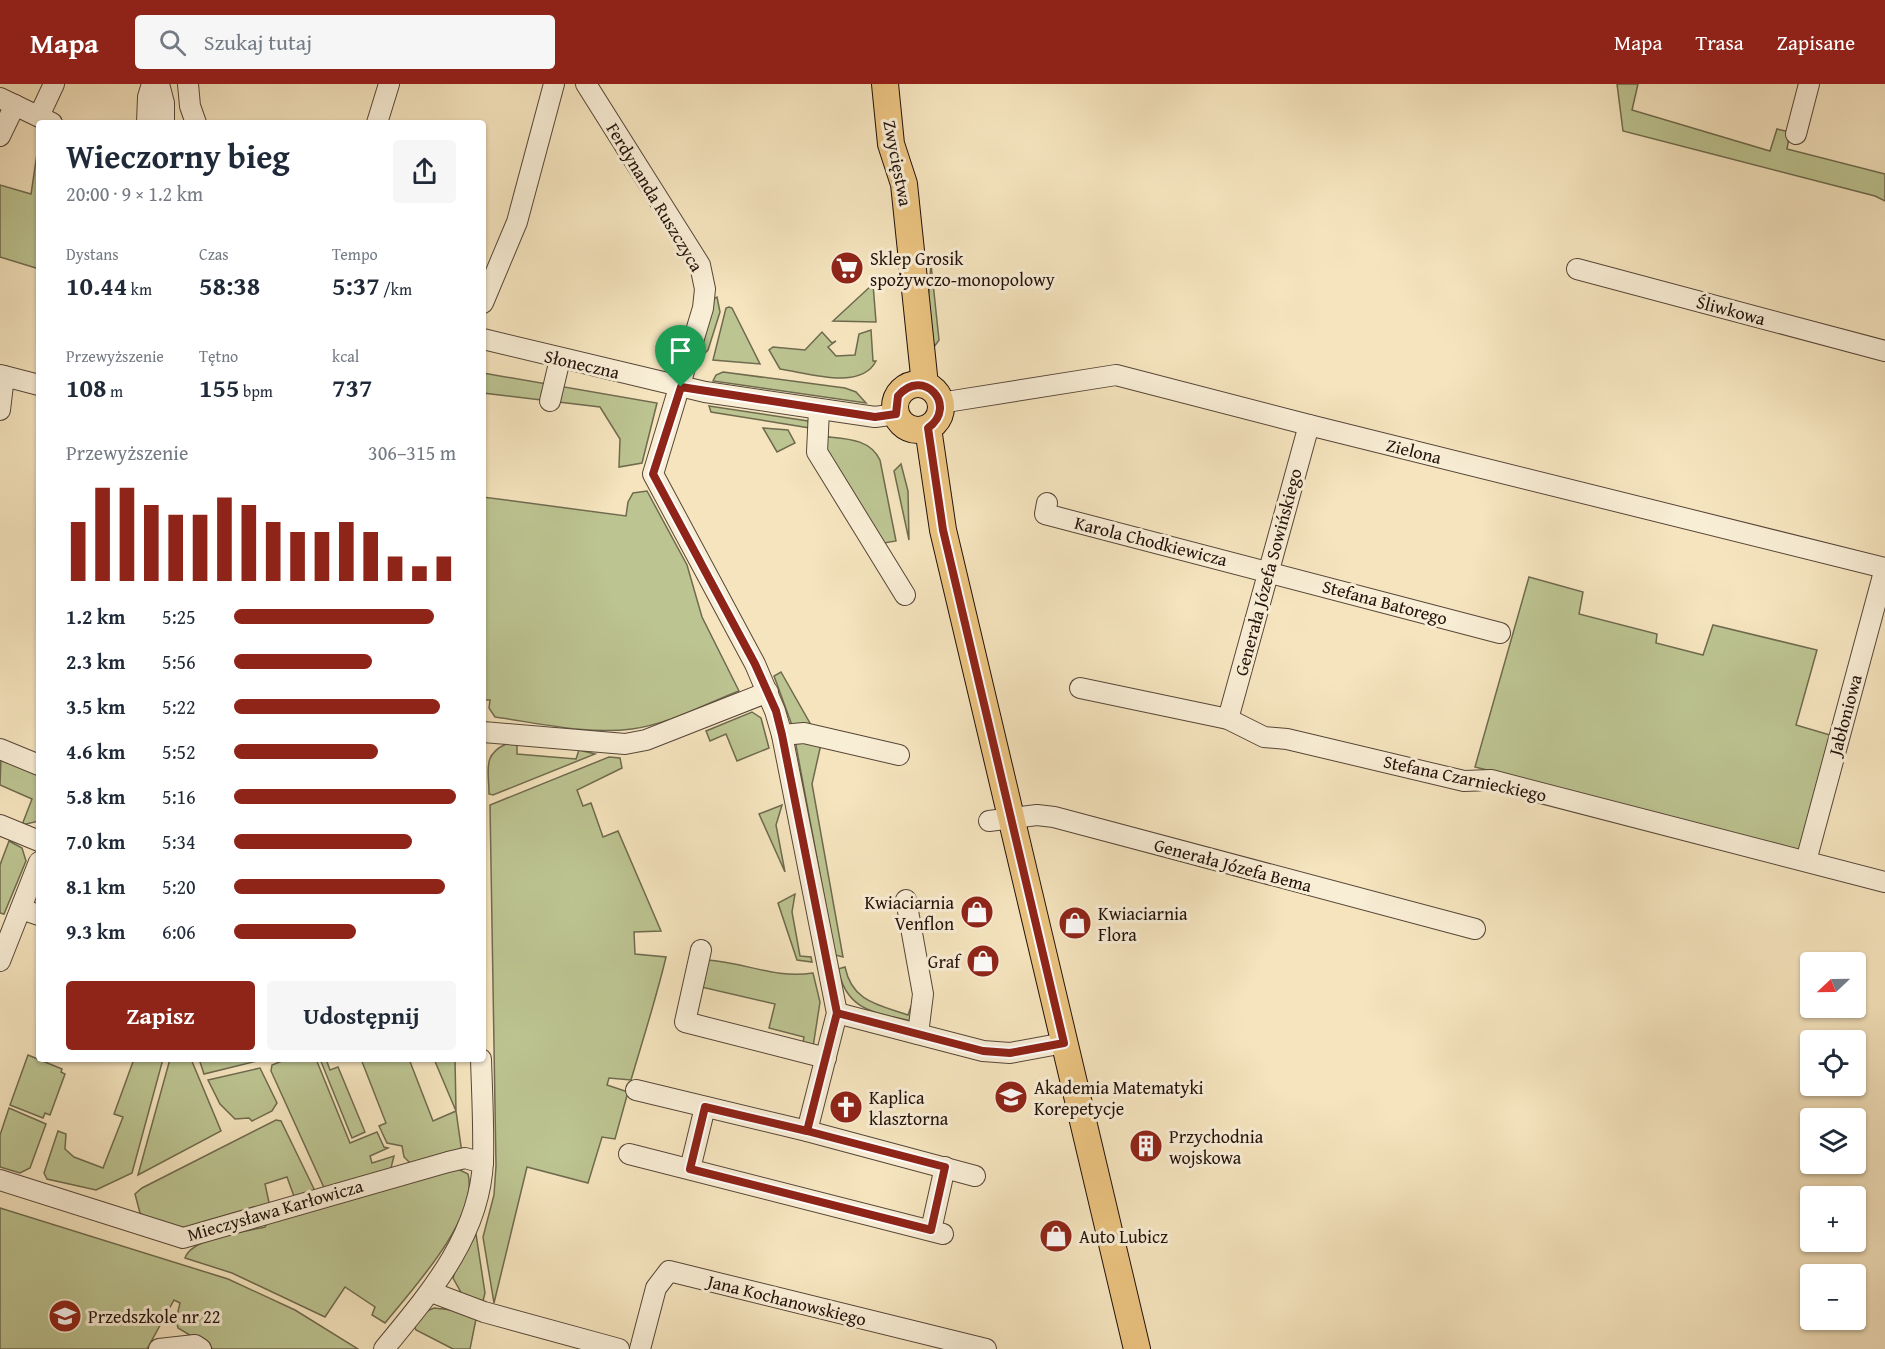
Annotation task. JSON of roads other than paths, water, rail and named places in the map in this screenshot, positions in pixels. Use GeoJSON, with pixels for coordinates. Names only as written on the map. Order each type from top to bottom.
{"type":"FeatureCollection","features":[{"type":"Feature","properties":{"kind":"main road","name":"Zwycięstwa"},"geometry":{"type":"LineString","coordinates":[[885,84],[891,144],[904,184],[933,394]]}},
{"type":"Feature","properties":{"kind":"main road"},"geometry":{"type":"LineString","coordinates":[[915,385],[933,394],[938,417],[928,428],[911,429],[899,421],[896,414],[896,402],[903,391],[915,385]]}},
{"type":"Feature","properties":{"kind":"main road"},"geometry":{"type":"LineString","coordinates":[[928,428],[943,530],[1000,819],[1064,1043],[1137,1349]]}},
{"type":"Feature","properties":{"kind":"street"},"geometry":{"type":"LineString","coordinates":[[0,136],[7,101],[46,119],[54,84]]}},
{"type":"Feature","properties":{"kind":"street"},"geometry":{"type":"LineString","coordinates":[[147,120],[148,97],[152,84]]}},
{"type":"Feature","properties":{"kind":"street"},"geometry":{"type":"LineString","coordinates":[[159,84],[164,103],[164,120]]}},
{"type":"Feature","properties":{"kind":"street"},"geometry":{"type":"LineString","coordinates":[[188,84],[190,106],[195,120]]}},
{"type":"Feature","properties":{"kind":"street"},"geometry":{"type":"LineString","coordinates":[[378,120],[389,84]]}},
{"type":"Feature","properties":{"kind":"street"},"geometry":{"type":"LineString","coordinates":[[486,296],[517,222],[554,84]]}},
{"type":"Feature","properties":{"kind":"street","name":"Ferdynanda Ruszczyca"},"geometry":{"type":"LineString","coordinates":[[586,84],[700,265],[705,289],[703,308],[653,474],[768,692],[782,735],[837,1013]]}},
{"type":"Feature","properties":{"kind":"street"},"geometry":{"type":"LineString","coordinates":[[1796,134],[1809,84]]}},
{"type":"Feature","properties":{"kind":"street","name":"Śliwkowa"},"geometry":{"type":"LineString","coordinates":[[1577,269],[1885,351]]}},
{"type":"Feature","properties":{"kind":"street","name":"Słoneczna"},"geometry":{"type":"LineString","coordinates":[[486,340],[681,387]]}},
{"type":"Feature","properties":{"kind":"street"},"geometry":{"type":"LineString","coordinates":[[550,401],[560,359]]}},
{"type":"Feature","properties":{"kind":"street"},"geometry":{"type":"LineString","coordinates":[[0,410],[2,375],[36,384]]}},
{"type":"Feature","properties":{"kind":"street","name":"Zielona"},"geometry":{"type":"LineString","coordinates":[[933,394],[1116,375],[1885,568]]}},
{"type":"Feature","properties":{"kind":"street"},"geometry":{"type":"LineString","coordinates":[[681,387],[819,410],[875,417],[896,414]]}},
{"type":"Feature","properties":{"kind":"street"},"geometry":{"type":"LineString","coordinates":[[819,410],[817,452],[905,595]]}},
{"type":"Feature","properties":{"kind":"street","name":"Generała Józefa Sowińskiego"},"geometry":{"type":"LineString","coordinates":[[1228,719],[1309,425]]}},
{"type":"Feature","properties":{"kind":"street","name":"Karola Chodkiewicza"},"geometry":{"type":"LineString","coordinates":[[1047,503],[1045,514],[1269,571]]}},
{"type":"Feature","properties":{"kind":"street","name":"Jabłoniowa"},"geometry":{"type":"LineString","coordinates":[[1806,861],[1885,568]]}},
{"type":"Feature","properties":{"kind":"street","name":"Stefana Batorego"},"geometry":{"type":"LineString","coordinates":[[1269,571],[1500,633]]}},
{"type":"Feature","properties":{"kind":"street","name":"Stefana Czarnieckiego"},"geometry":{"type":"LineString","coordinates":[[1080,688],[1228,719],[1272,739],[1287,740],[1464,782],[1491,780],[1885,882]]}},
{"type":"Feature","properties":{"kind":"street"},"geometry":{"type":"LineString","coordinates":[[486,732],[625,744],[646,740],[768,692]]}},
{"type":"Feature","properties":{"kind":"street"},"geometry":{"type":"LineString","coordinates":[[782,735],[804,733],[899,755]]}},
{"type":"Feature","properties":{"kind":"street"},"geometry":{"type":"LineString","coordinates":[[0,749],[36,764]]}},
{"type":"Feature","properties":{"kind":"street","name":"Generała Józefa Bema"},"geometry":{"type":"LineString","coordinates":[[1000,819],[1054,817],[1475,929]]}},
{"type":"Feature","properties":{"kind":"street"},"geometry":{"type":"LineString","coordinates":[[0,825],[36,840]]}},
{"type":"Feature","properties":{"kind":"street"},"geometry":{"type":"LineString","coordinates":[[0,961],[30,912],[36,879]]}},
{"type":"Feature","properties":{"kind":"street"},"geometry":{"type":"LineString","coordinates":[[906,900],[923,994],[918,1034]]}},
{"type":"Feature","properties":{"kind":"street"},"geometry":{"type":"LineString","coordinates":[[700,950],[685,1022],[826,1058]]}},
{"type":"Feature","properties":{"kind":"street"},"geometry":{"type":"LineString","coordinates":[[807,1131],[837,1013],[983,1051],[1010,1053],[1064,1043]]}},
{"type":"Feature","properties":{"kind":"street"},"geometry":{"type":"LineString","coordinates":[[384,1349],[431,1292],[469,1225],[483,1163],[481,1062]]}},
{"type":"Feature","properties":{"kind":"street"},"geometry":{"type":"LineString","coordinates":[[636,1090],[807,1131],[975,1176]]}},
{"type":"Feature","properties":{"kind":"street"},"geometry":{"type":"LineString","coordinates":[[690,1169],[705,1107]]}},
{"type":"Feature","properties":{"kind":"street"},"geometry":{"type":"LineString","coordinates":[[629,1155],[937,1232],[945,1167]]}},
{"type":"Feature","properties":{"kind":"street","name":"Mieczysława Karłowicza"},"geometry":{"type":"LineString","coordinates":[[0,1180],[183,1238],[448,1162],[465,1158],[483,1163]]}},
{"type":"Feature","properties":{"kind":"street","name":"Jana Kochanowskiego"},"geometry":{"type":"LineString","coordinates":[[640,1349],[656,1288],[669,1271],[986,1349]]}},
{"type":"Feature","properties":{"kind":"street"},"geometry":{"type":"LineString","coordinates":[[431,1292],[484,1312],[619,1349]]}},
{"type":"Feature","properties":{"kind":"street"},"geometry":{"type":"LineString","coordinates":[[159,1349],[195,1345],[201,1349]]}},
{"type":"Feature","properties":{"kind":"place","name":"Sklep Grosik spożywczo-monopolowy"},"geometry":{"type":"Point","coordinates":[847,268]}},
{"type":"Feature","properties":{"kind":"place","name":"Kwiaciarnia Venflon"},"geometry":{"type":"Point","coordinates":[977,912]}},
{"type":"Feature","properties":{"kind":"place","name":"Kwiaciarnia Flora"},"geometry":{"type":"Point","coordinates":[1075,923]}},
{"type":"Feature","properties":{"kind":"place","name":"Graf"},"geometry":{"type":"Point","coordinates":[983,961]}},
{"type":"Feature","properties":{"kind":"place","name":"Akademia Matematyki Korepetycje"},"geometry":{"type":"Point","coordinates":[1011,1097]}},
{"type":"Feature","properties":{"kind":"place","name":"Kaplica klasztorna"},"geometry":{"type":"Point","coordinates":[846,1107]}},
{"type":"Feature","properties":{"kind":"place","name":"Przychodnia wojskowa"},"geometry":{"type":"Point","coordinates":[1146,1146]}},
{"type":"Feature","properties":{"kind":"place","name":"Auto Lubicz"},"geometry":{"type":"Point","coordinates":[1056,1236]}},
{"type":"Feature","properties":{"kind":"place","name":"Przedszkole nr 22"},"geometry":{"type":"Point","coordinates":[65,1316]}}]}
